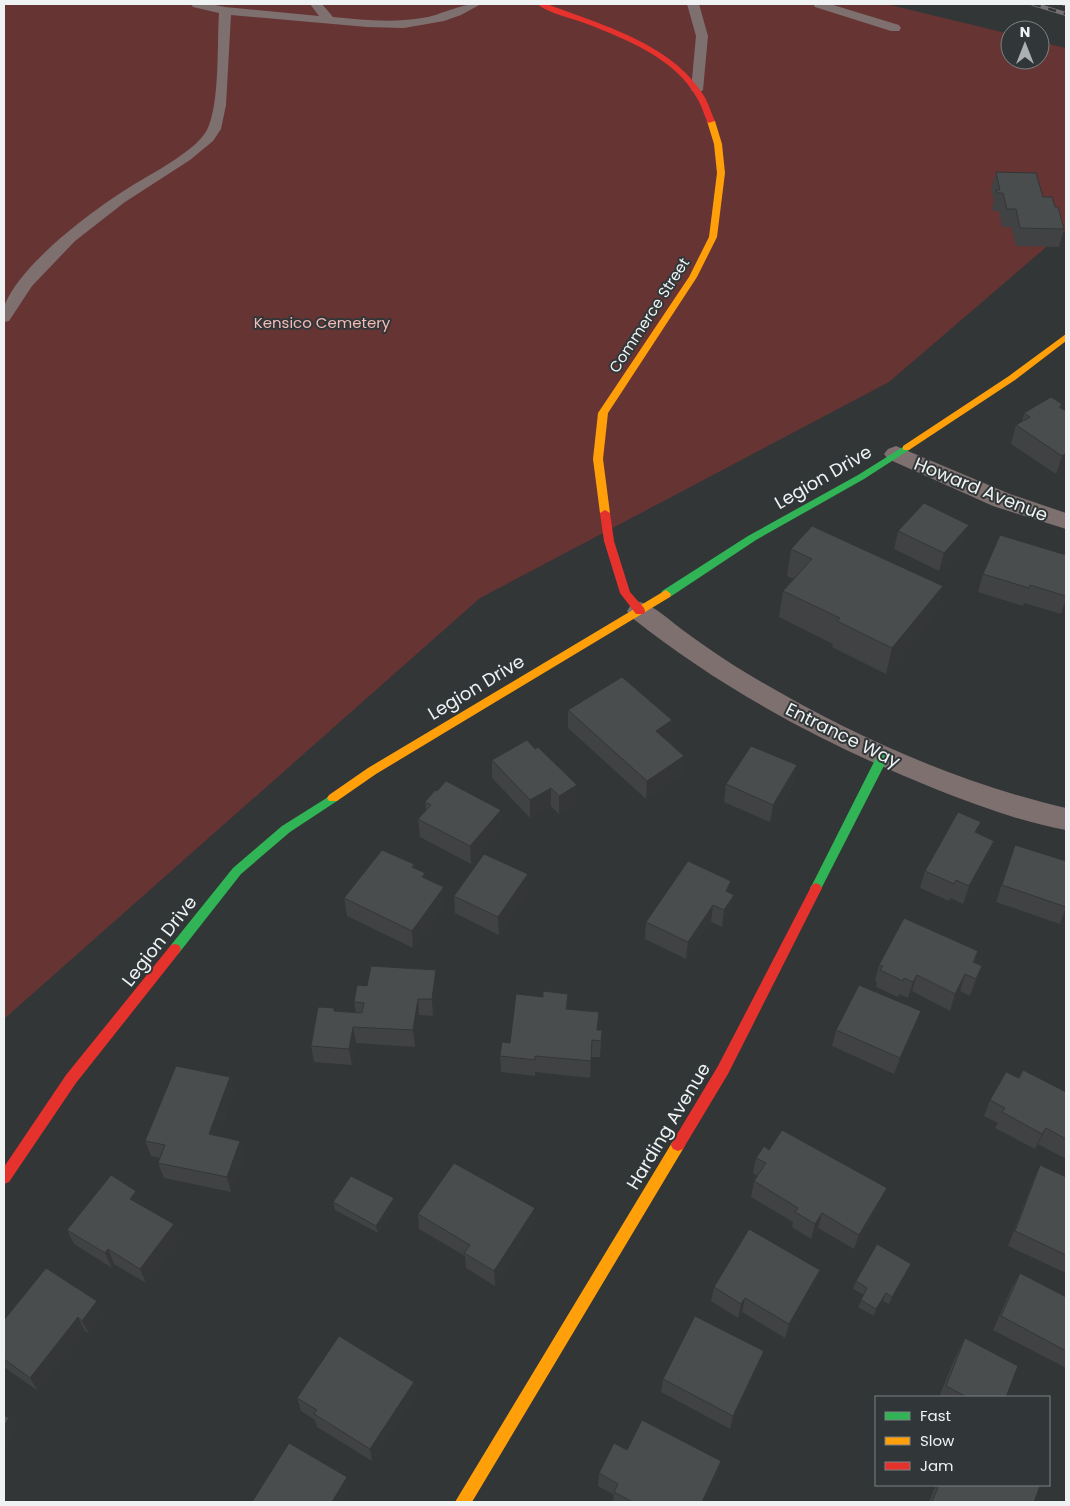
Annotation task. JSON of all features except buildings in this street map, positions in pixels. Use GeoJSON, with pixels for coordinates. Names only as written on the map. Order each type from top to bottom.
{"type":"FeatureCollection","features":[{"type":"Feature","properties":{"kind":"street","name":"Commerce Street"},"geometry":{"type":"LineString","coordinates":[[541,4],[620,36],[670,61],[697,90],[709,113],[718,144],[720,174],[713,237],[694,277],[603,413],[598,459],[609,541],[625,593],[640,611]]}},
{"type":"Feature","properties":{"kind":"street","name":"Legion Drive"},"geometry":{"type":"LineString","coordinates":[[4,1178],[72,1080],[237,871],[286,829],[372,771],[640,611],[752,538],[861,477],[1012,378],[1066,337]]}},
{"type":"Feature","properties":{"kind":"street","name":"Howard Avenue"},"geometry":{"type":"LineString","coordinates":[[896,454],[973,490],[1038,514],[1066,521]]}},
{"type":"Feature","properties":{"kind":"street","name":"Entrance Way"},"geometry":{"type":"LineString","coordinates":[[640,611],[708,663],[779,704],[883,756],[971,791],[1066,819]]}},
{"type":"Feature","properties":{"kind":"street","name":"Harding Avenue"},"geometry":{"type":"LineString","coordinates":[[463,1502],[723,1070],[883,756]]}},
{"type":"Feature","properties":{"kind":"lane"},"geometry":{"type":"LineString","coordinates":[[197,4],[225,11],[370,25],[415,24],[453,15],[475,4]]}},
{"type":"Feature","properties":{"kind":"lane"},"geometry":{"type":"LineString","coordinates":[[316,4],[330,20]]}},
{"type":"Feature","properties":{"kind":"lane"},"geometry":{"type":"LineString","coordinates":[[693,4],[698,14],[704,37],[703,57],[697,90]]}},
{"type":"Feature","properties":{"kind":"lane"},"geometry":{"type":"LineString","coordinates":[[819,4],[894,28]]}},
{"type":"Feature","properties":{"kind":"lane"},"geometry":{"type":"LineString","coordinates":[[4,318],[37,268],[68,238],[120,199],[197,149],[214,130],[219,101],[225,11]]}},
{"type":"Feature","properties":{"kind":"green space","name":"Kensico Cemetery"},"geometry":{"type":"Polygon","coordinates":[[[4,4],[886,4],[1000,32],[1000,70],[1050,70],[1050,44],[1066,48],[1066,230],[889,382],[480,598],[4,1019],[4,4]]]}},
{"type":"Feature","properties":{"kind":"railway"},"geometry":{"type":"LineString","coordinates":[[1033,4],[1066,14]]}},
{"type":"Feature","properties":{"kind":"traffic: fast"},"geometry":{"type":"LineString","coordinates":[[666,594],[752,538],[861,477],[906,448]]}},
{"type":"Feature","properties":{"kind":"traffic: fast"},"geometry":{"type":"LineString","coordinates":[[816,888],[883,756]]}},
{"type":"Feature","properties":{"kind":"traffic: fast"},"geometry":{"type":"LineString","coordinates":[[175,949],[237,871],[286,829],[333,798]]}},
{"type":"Feature","properties":{"kind":"traffic: slow"},"geometry":{"type":"LineString","coordinates":[[605,513],[598,459],[603,413],[693,277],[713,237],[721,173],[718,144],[711,121]]}},
{"type":"Feature","properties":{"kind":"traffic: slow"},"geometry":{"type":"LineString","coordinates":[[906,448],[1012,378],[1066,337]]}},
{"type":"Feature","properties":{"kind":"traffic: slow"},"geometry":{"type":"LineString","coordinates":[[333,798],[372,771],[666,594]]}},
{"type":"Feature","properties":{"kind":"traffic: slow"},"geometry":{"type":"LineString","coordinates":[[463,1502],[678,1145]]}},
{"type":"Feature","properties":{"kind":"traffic: jam"},"geometry":{"type":"LineString","coordinates":[[541,4],[616,33],[665,59],[685,76],[700,97],[711,121]]}},
{"type":"Feature","properties":{"kind":"traffic: jam"},"geometry":{"type":"LineString","coordinates":[[605,513],[609,541],[625,593],[640,611]]}},
{"type":"Feature","properties":{"kind":"traffic: jam"},"geometry":{"type":"LineString","coordinates":[[678,1145],[723,1070],[816,888]]}},
{"type":"Feature","properties":{"kind":"traffic: jam"},"geometry":{"type":"LineString","coordinates":[[4,1178],[71,1079],[175,949]]}}]}
